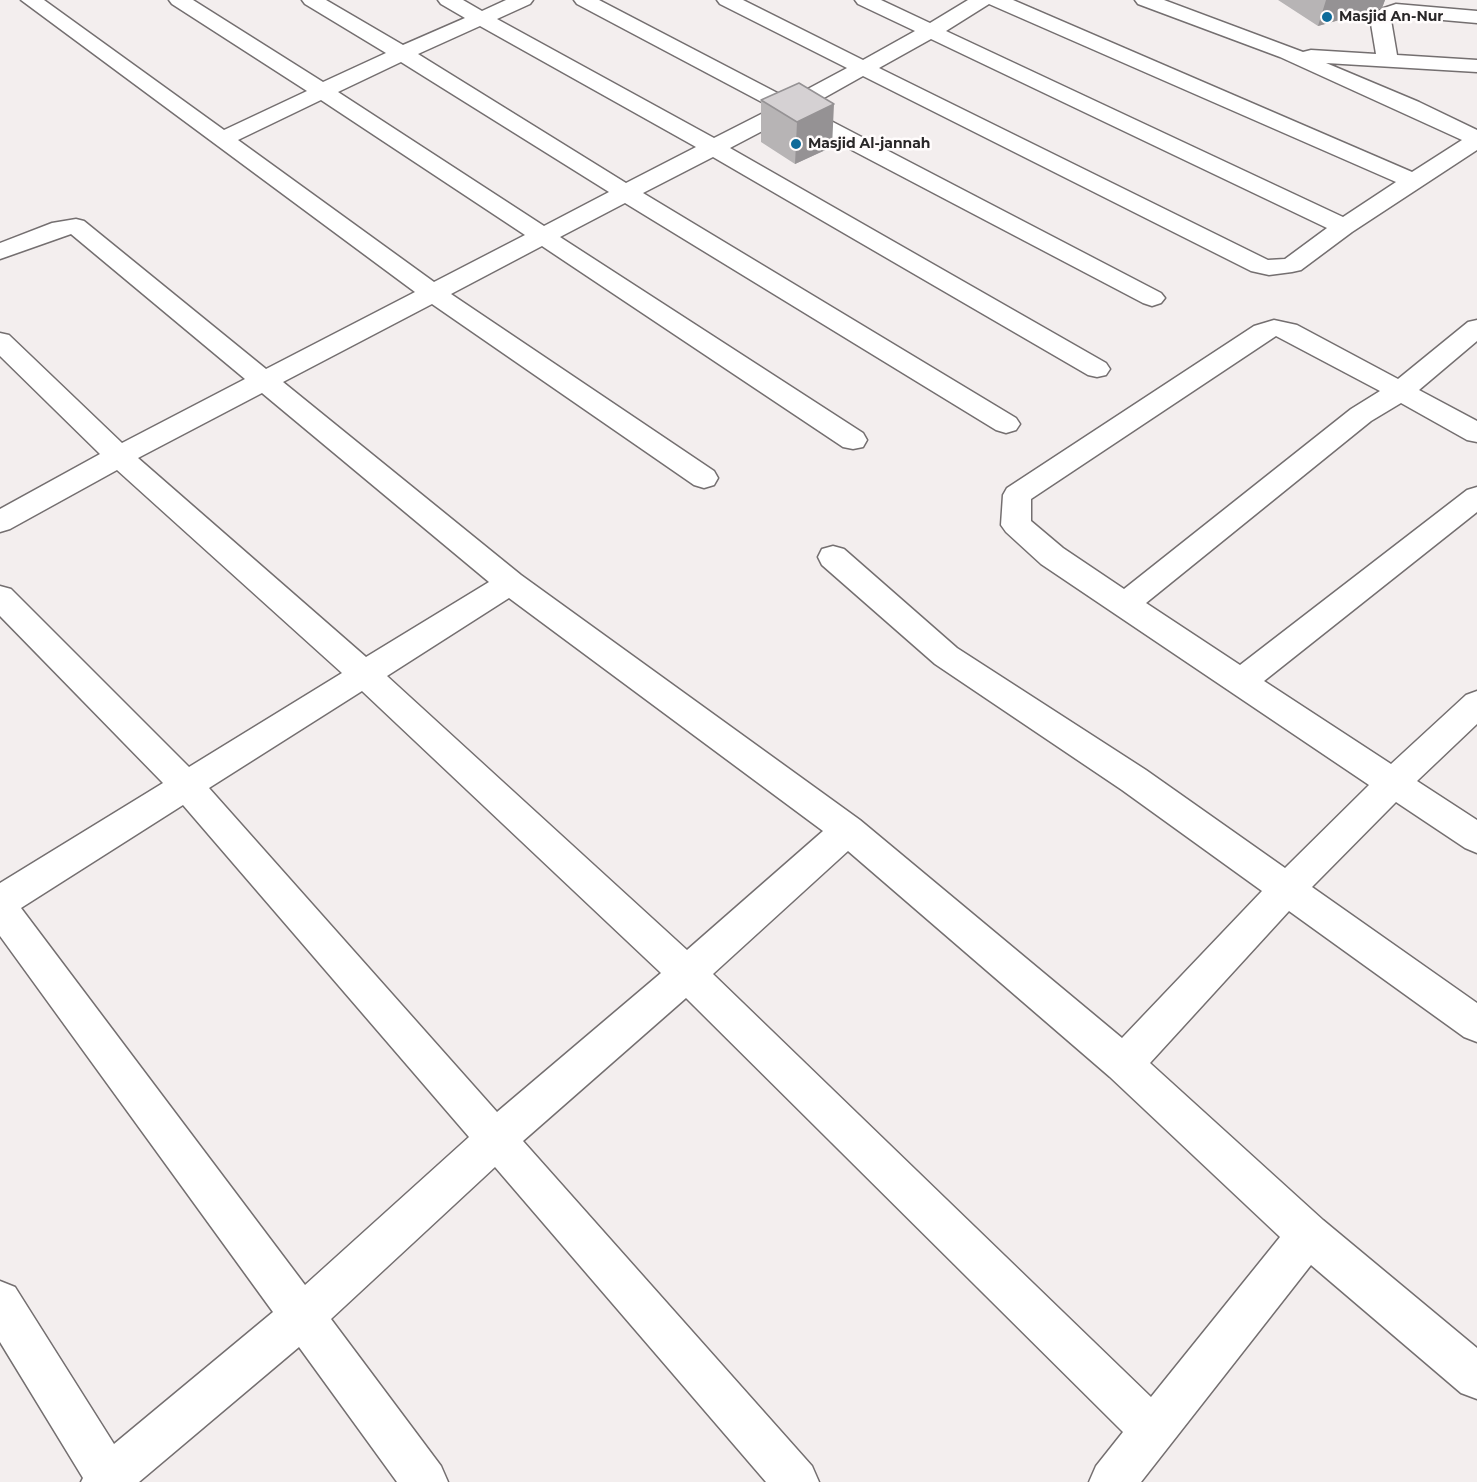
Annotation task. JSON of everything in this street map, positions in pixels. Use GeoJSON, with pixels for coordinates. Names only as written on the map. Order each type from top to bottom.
{"type":"FeatureCollection","features":[{"type":"Feature","properties":{"kind":"street"},"geometry":{"type":"LineString","coordinates":[[179,0],[322,91],[853,440]]}},
{"type":"Feature","properties":{"kind":"street"},"geometry":{"type":"LineString","coordinates":[[312,0],[1006,424]]}},
{"type":"Feature","properties":{"kind":"street"},"geometry":{"type":"LineString","coordinates":[[447,0],[713,147],[1097,369]]}},
{"type":"Feature","properties":{"kind":"street"},"geometry":{"type":"LineString","coordinates":[[223,139],[402,53],[524,0]]}},
{"type":"Feature","properties":{"kind":"street"},"geometry":{"type":"LineString","coordinates":[[584,0],[1152,298]]}},
{"type":"Feature","properties":{"kind":"street"},"geometry":{"type":"LineString","coordinates":[[727,0],[1260,266],[1269,268],[1292,265],[1344,227],[1477,140],[1411,107],[1287,53],[1145,0]]}},
{"type":"Feature","properties":{"kind":"street"},"geometry":{"type":"LineString","coordinates":[[865,0],[1344,227]]}},
{"type":"Feature","properties":{"kind":"street"},"geometry":{"type":"LineString","coordinates":[[0,522],[119,456],[791,107],[931,31],[982,0]]}},
{"type":"Feature","properties":{"kind":"street"},"geometry":{"type":"LineString","coordinates":[[996,0],[1414,182]]}},
{"type":"Feature","properties":{"kind":"street"},"geometry":{"type":"LineString","coordinates":[[48,5],[223,139],[433,293],[704,478]]}},
{"type":"Feature","properties":{"kind":"street"},"geometry":{"type":"LineString","coordinates":[[1388,62],[1380,18],[1388,13],[1396,10],[1477,17]]}},
{"type":"Feature","properties":{"kind":"street"},"geometry":{"type":"LineString","coordinates":[[1287,53],[1388,62],[1477,66]]}},
{"type":"Feature","properties":{"kind":"street"},"geometry":{"type":"LineString","coordinates":[[0,252],[60,228],[76,226],[510,583],[848,830],[1124,1064],[1308,1235],[1477,1377]]}},
{"type":"Feature","properties":{"kind":"street"},"geometry":{"type":"LineString","coordinates":[[1477,433],[1288,331],[1274,328],[1263,332],[1017,495],[1016,525],[1052,556],[1477,838]]}},
{"type":"Feature","properties":{"kind":"street"},"geometry":{"type":"LineString","coordinates":[[1125,604],[1361,414],[1400,391],[1477,328]]}},
{"type":"Feature","properties":{"kind":"street"},"geometry":{"type":"LineString","coordinates":[[0,340],[119,456],[364,674],[687,974],[1154,1431]]}},
{"type":"Feature","properties":{"kind":"street"},"geometry":{"type":"LineString","coordinates":[[1241,682],[1477,497]]}},
{"type":"Feature","properties":{"kind":"street"},"geometry":{"type":"LineString","coordinates":[[833,557],[946,656],[1134,780],[1477,1025]]}},
{"type":"Feature","properties":{"kind":"street"},"geometry":{"type":"LineString","coordinates":[[0,902],[510,583]]}},
{"type":"Feature","properties":{"kind":"street"},"geometry":{"type":"LineString","coordinates":[[0,597],[186,785],[796,1482]]}},
{"type":"Feature","properties":{"kind":"street"},"geometry":{"type":"LineString","coordinates":[[1124,1064],[1286,890],[1393,783],[1477,704]]}},
{"type":"Feature","properties":{"kind":"street"},"geometry":{"type":"LineString","coordinates":[[0,1302],[108,1481],[302,1316],[497,1138],[687,974],[848,830]]}},
{"type":"Feature","properties":{"kind":"street"},"geometry":{"type":"LineString","coordinates":[[0,908],[425,1482]]}},
{"type":"Feature","properties":{"kind":"street"},"geometry":{"type":"LineString","coordinates":[[1112,1482],[1308,1235]]}},
{"type":"Feature","properties":{"kind":"building"},"geometry":{"type":"Polygon","coordinates":[[[799,83],[834,104],[797,122],[761,100],[799,83]]]}},
{"type":"Feature","properties":{"kind":"place","name":"Masjid An-Nur"},"geometry":{"type":"Point","coordinates":[1327,17]}},
{"type":"Feature","properties":{"kind":"place","name":"Masjid Al-jannah"},"geometry":{"type":"Point","coordinates":[796,144]}}]}
